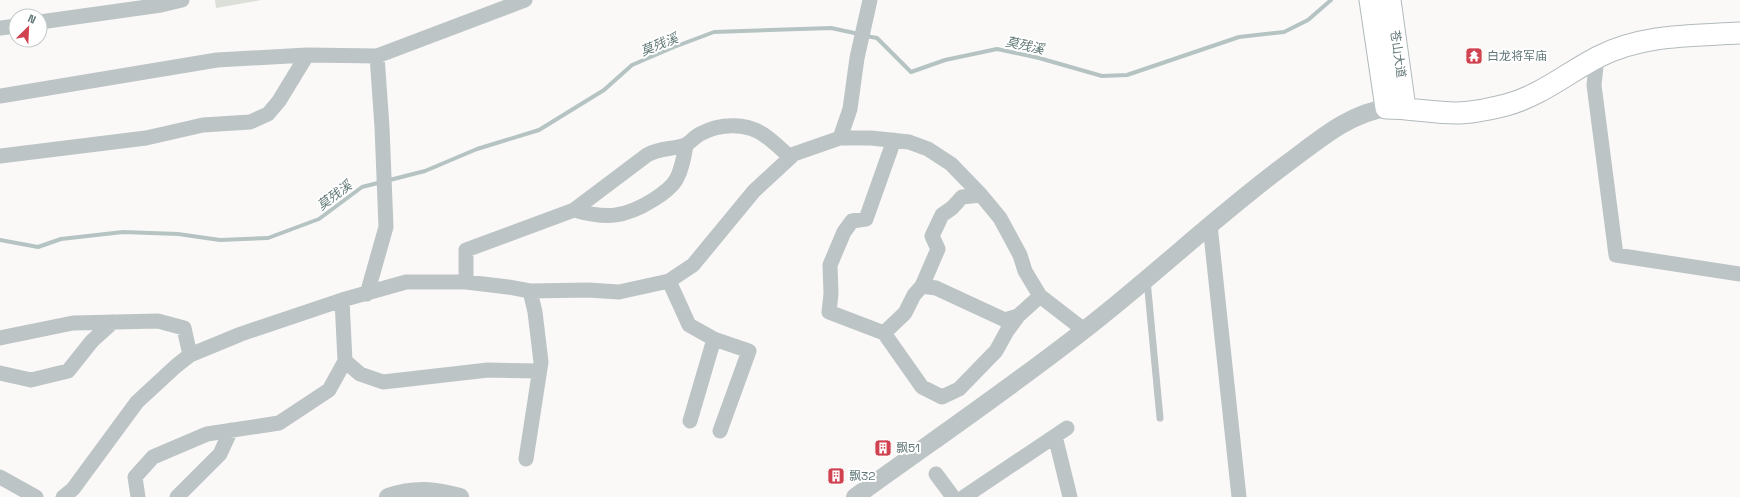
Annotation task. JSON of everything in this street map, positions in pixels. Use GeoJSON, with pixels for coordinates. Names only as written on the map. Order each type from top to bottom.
{"type":"FeatureCollection","features":[{"type":"Feature","properties":{"kind":"main road","name":"苍山大道"},"geometry":{"type":"LineString","coordinates":[[1370,0],[1377,50],[1396,108]]}},
{"type":"Feature","properties":{"kind":"main road","name":"苍山大道"},"geometry":{"type":"LineString","coordinates":[[1390,0],[1397,42],[1396,108]]}},
{"type":"Feature","properties":{"kind":"main road"},"geometry":{"type":"LineString","coordinates":[[1396,108],[1456,113],[1508,104],[1560,81],[1597,57],[1622,47],[1645,40],[1740,32]]}},
{"type":"Feature","properties":{"kind":"street"},"geometry":{"type":"LineString","coordinates":[[48,21],[161,5],[182,0]]}},
{"type":"Feature","properties":{"kind":"street"},"geometry":{"type":"LineString","coordinates":[[0,96],[217,60],[307,55],[377,56],[525,0]]}},
{"type":"Feature","properties":{"kind":"street"},"geometry":{"type":"LineString","coordinates":[[840,138],[850,109],[857,58],[870,0]]}},
{"type":"Feature","properties":{"kind":"street"},"geometry":{"type":"LineString","coordinates":[[0,156],[146,138],[203,126],[250,122],[268,114],[279,101],[307,55]]}},
{"type":"Feature","properties":{"kind":"street"},"geometry":{"type":"LineString","coordinates":[[366,294],[386,227],[377,56]]}},
{"type":"Feature","properties":{"kind":"street"},"geometry":{"type":"LineString","coordinates":[[1597,57],[1594,85],[1616,255],[1740,274]]}},
{"type":"Feature","properties":{"kind":"street"},"geometry":{"type":"LineString","coordinates":[[855,497],[1031,371],[1147,280],[1245,194],[1334,129],[1360,115],[1396,108]]}},
{"type":"Feature","properties":{"kind":"street"},"geometry":{"type":"LineString","coordinates":[[466,282],[466,250],[574,210],[647,155],[657,150],[686,145],[700,134],[721,126],[744,126],[766,136],[790,157]]}},
{"type":"Feature","properties":{"kind":"street"},"geometry":{"type":"LineString","coordinates":[[63,497],[73,489],[137,402],[190,355],[241,334],[342,300],[406,282],[466,282],[530,291],[588,290],[619,292],[669,281],[692,265],[754,191],[790,157],[794,154],[840,138],[909,142],[934,153],[951,164],[981,195],[1000,218],[1020,255],[1025,271],[1040,296],[1084,330]]}},
{"type":"Feature","properties":{"kind":"street"},"geometry":{"type":"LineString","coordinates":[[894,140],[866,219],[852,221],[844,232],[830,265],[831,294],[829,312],[884,333],[922,387],[942,396],[959,389],[996,351],[1007,331],[1018,316],[1040,296]]}},
{"type":"Feature","properties":{"kind":"street"},"geometry":{"type":"LineString","coordinates":[[574,210],[593,216],[622,215],[637,210],[660,196],[675,181],[682,166],[686,145]]}},
{"type":"Feature","properties":{"kind":"street"},"geometry":{"type":"LineString","coordinates":[[884,333],[905,313],[914,295],[922,286],[938,249],[932,236],[942,215],[952,208],[962,197],[981,195]]}},
{"type":"Feature","properties":{"kind":"street"},"geometry":{"type":"LineString","coordinates":[[1210,225],[1239,497]]}},
{"type":"Feature","properties":{"kind":"street"},"geometry":{"type":"LineString","coordinates":[[669,281],[688,325],[714,339],[749,351],[720,431]]}},
{"type":"Feature","properties":{"kind":"street"},"geometry":{"type":"LineString","coordinates":[[922,286],[936,288],[1005,320],[1018,316]]}},
{"type":"Feature","properties":{"kind":"street"},"geometry":{"type":"LineString","coordinates":[[526,459],[541,362],[535,312],[530,291]]}},
{"type":"Feature","properties":{"kind":"street"},"geometry":{"type":"LineString","coordinates":[[138,497],[135,477],[152,456],[207,434],[279,423],[329,390],[345,361],[342,300]]}},
{"type":"Feature","properties":{"kind":"street"},"geometry":{"type":"LineString","coordinates":[[0,338],[73,323],[158,321],[184,328],[190,355]]}},
{"type":"Feature","properties":{"kind":"street"},"geometry":{"type":"LineString","coordinates":[[0,372],[31,380],[68,372],[92,341],[113,322]]}},
{"type":"Feature","properties":{"kind":"street"},"geometry":{"type":"LineString","coordinates":[[690,421],[714,339]]}},
{"type":"Feature","properties":{"kind":"street"},"geometry":{"type":"LineString","coordinates":[[345,361],[360,374],[383,382],[488,370],[539,370]]}},
{"type":"Feature","properties":{"kind":"street"},"geometry":{"type":"LineString","coordinates":[[177,497],[220,454],[231,430]]}},
{"type":"Feature","properties":{"kind":"street"},"geometry":{"type":"LineString","coordinates":[[964,497],[1061,432],[1070,497]]}},
{"type":"Feature","properties":{"kind":"street"},"geometry":{"type":"LineString","coordinates":[[936,474],[953,497]]}},
{"type":"Feature","properties":{"kind":"street"},"geometry":{"type":"LineString","coordinates":[[0,477],[36,497]]}},
{"type":"Feature","properties":{"kind":"street"},"geometry":{"type":"LineString","coordinates":[[388,497],[413,490],[426,490],[460,497]]}},
{"type":"Feature","properties":{"kind":"lane"},"geometry":{"type":"LineString","coordinates":[[1147,280],[1160,418]]}},
{"type":"Feature","properties":{"kind":"shaded area"},"geometry":{"type":"Polygon","coordinates":[[[215,0],[261,0],[216,8],[215,0]]]}},
{"type":"Feature","properties":{"kind":"waterway","name":"莫残溪"},"geometry":{"type":"LineString","coordinates":[[866,36],[877,38],[911,72],[945,60],[997,49],[1039,58],[1102,76],[1127,75],[1239,37],[1284,32],[1308,20],[1331,0]]}},
{"type":"Feature","properties":{"kind":"waterway","name":"莫残溪"},"geometry":{"type":"LineString","coordinates":[[0,240],[38,247],[61,239],[123,232],[178,234],[220,240],[268,238],[319,219],[362,187],[425,171],[477,149],[539,130],[604,90],[632,65],[714,32],[831,28],[859,34]]}},
{"type":"Feature","properties":{"kind":"place","name":"白龙将军庙"},"geometry":{"type":"Point","coordinates":[1474,56]}},
{"type":"Feature","properties":{"kind":"place","name":"飘51"},"geometry":{"type":"Point","coordinates":[883,448]}},
{"type":"Feature","properties":{"kind":"place","name":"飘32"},"geometry":{"type":"Point","coordinates":[836,476]}}]}
